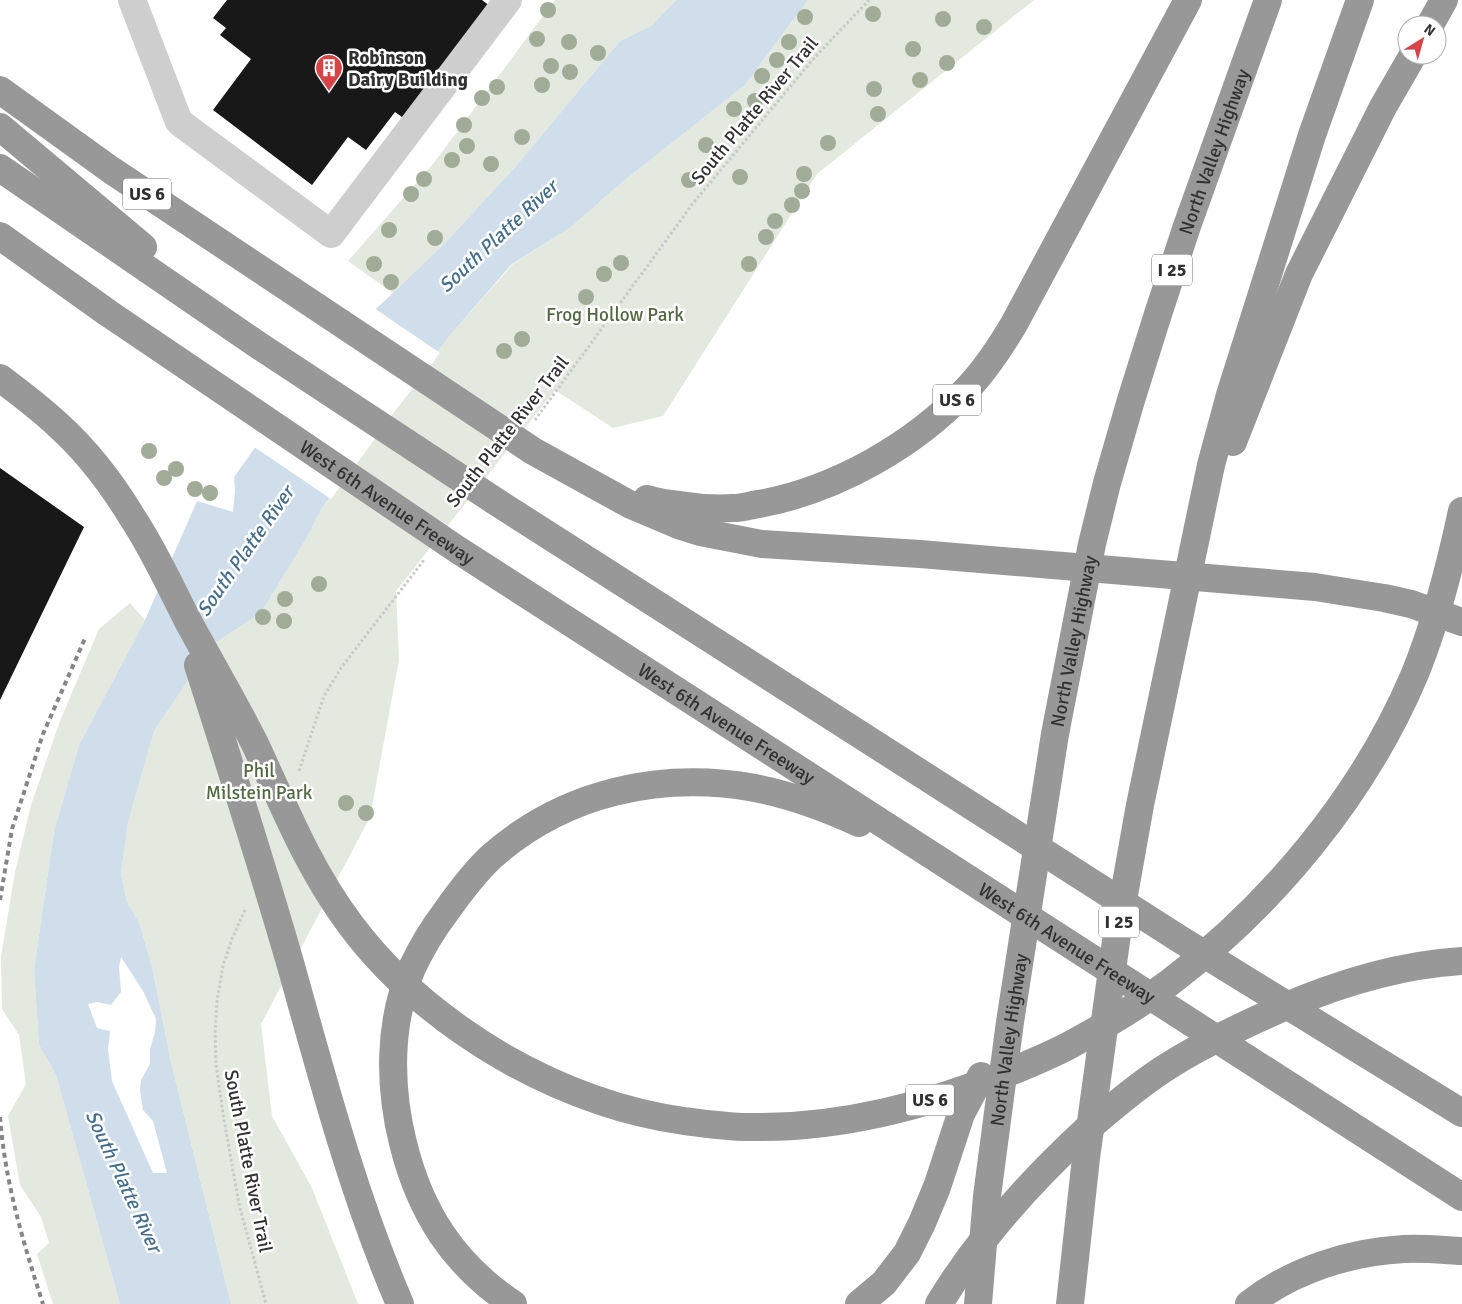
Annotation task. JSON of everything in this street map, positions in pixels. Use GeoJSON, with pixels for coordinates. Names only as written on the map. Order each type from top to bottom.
{"type":"FeatureCollection","features":[{"type":"Feature","properties":{"kind":"highway","name":"US 6"},"geometry":{"type":"LineString","coordinates":[[0,90],[112,170],[533,451],[614,488],[656,502],[699,508],[735,508],[775,501],[811,490],[850,474],[916,435],[969,388],[1002,344],[1078,207],[1188,0]]}},
{"type":"Feature","properties":{"kind":"highway","name":"North Valley Highway"},"geometry":{"type":"LineString","coordinates":[[978,1304],[987,1196],[1010,1022],[1055,734],[1092,544],[1131,400],[1186,226],[1268,0]]}},
{"type":"Feature","properties":{"kind":"highway","name":"I 25"},"geometry":{"type":"LineString","coordinates":[[1070,1304],[1086,1158],[1117,934],[1140,805],[1210,465],[1230,395],[1312,135],[1360,0]]}},
{"type":"Feature","properties":{"kind":"highway"},"geometry":{"type":"LineString","coordinates":[[1436,15],[1444,0]]}},
{"type":"Feature","properties":{"kind":"highway"},"geometry":{"type":"LineString","coordinates":[[1194,543],[1299,274],[1342,186],[1407,65]]}},
{"type":"Feature","properties":{"kind":"highway"},"geometry":{"type":"LineString","coordinates":[[0,126],[258,345]]}},
{"type":"Feature","properties":{"kind":"highway"},"geometry":{"type":"LineString","coordinates":[[0,168],[258,345],[495,501],[1178,938],[1462,1113]]}},
{"type":"Feature","properties":{"kind":"highway","name":"West 6th Avenue Freeway"},"geometry":{"type":"LineString","coordinates":[[0,236],[108,313],[458,550],[1462,1197]]}},
{"type":"Feature","properties":{"kind":"highway"},"geometry":{"type":"LineString","coordinates":[[0,242],[108,313]]}},
{"type":"Feature","properties":{"kind":"highway","name":"US 6"},"geometry":{"type":"LineString","coordinates":[[0,378],[60,426],[81,448],[132,516],[253,741],[283,808],[321,880],[350,925],[375,954],[410,989],[450,1022],[490,1049],[532,1073],[576,1093],[612,1105],[676,1120],[724,1126],[810,1125],[865,1117],[948,1095],[1062,1049],[1117,1018],[1159,991],[1190,966],[1224,937],[1271,891],[1322,831],[1357,783],[1406,694],[1428,638],[1462,511]]}},
{"type":"Feature","properties":{"kind":"highway"},"geometry":{"type":"LineString","coordinates":[[533,451],[650,514],[700,532],[762,544],[910,554],[1315,587],[1411,604],[1462,622]]}},
{"type":"Feature","properties":{"kind":"highway"},"geometry":{"type":"LineString","coordinates":[[178,602],[231,767],[283,939],[340,1138],[360,1201],[400,1304]]}},
{"type":"Feature","properties":{"kind":"highway"},"geometry":{"type":"LineString","coordinates":[[513,1304],[474,1274],[448,1244],[427,1212],[408,1165],[396,1110],[394,1044],[397,1017],[411,969],[444,914],[473,876],[491,857],[531,826],[579,802],[604,794],[659,784],[693,782],[723,783],[757,788],[830,810],[929,853]]}},
{"type":"Feature","properties":{"kind":"highway"},"geometry":{"type":"LineString","coordinates":[[939,1304],[992,1230],[1030,1185],[1099,1119],[1126,1096],[1162,1070],[1196,1049],[1249,1022],[1332,988],[1393,970],[1433,963],[1462,961]]}},
{"type":"Feature","properties":{"kind":"highway"},"geometry":{"type":"LineString","coordinates":[[859,1304],[884,1283],[907,1253],[933,1196],[961,1114],[1010,1022]]}},
{"type":"Feature","properties":{"kind":"highway"},"geometry":{"type":"LineString","coordinates":[[1250,1304],[1271,1289],[1298,1274],[1342,1259],[1405,1249],[1462,1251]]}},
{"type":"Feature","properties":{"kind":"lane"},"geometry":{"type":"LineString","coordinates":[[132,0],[179,122],[330,234],[508,0]]}},
{"type":"Feature","properties":{"kind":"path","name":"South Platte River Trail"},"geometry":{"type":"LineString","coordinates":[[532,424],[694,202],[815,57],[870,0]]}},
{"type":"Feature","properties":{"kind":"path"},"geometry":{"type":"LineString","coordinates":[[296,777],[324,696],[337,675],[430,553]]}},
{"type":"Feature","properties":{"kind":"path","name":"South Platte River Trail"},"geometry":{"type":"LineString","coordinates":[[247,904],[232,939],[217,1001],[216,1065],[222,1114],[239,1204],[266,1304]]}},
{"type":"Feature","properties":{"kind":"green space"},"geometry":{"type":"Polygon","coordinates":[[[555,0],[676,0],[651,26],[620,41],[516,166],[445,243],[393,293],[348,261],[433,164],[555,0]]]}},
{"type":"Feature","properties":{"kind":"green space"},"geometry":{"type":"Polygon","coordinates":[[[808,0],[1034,0],[817,174],[663,416],[613,428],[555,390],[396,591],[399,660],[370,817],[261,1024],[272,1116],[312,1188],[358,1304],[231,1304],[171,1062],[152,966],[139,922],[127,902],[121,874],[128,823],[154,731],[212,645],[261,613],[306,539],[322,508],[393,409],[451,334],[513,264],[570,228],[620,184],[745,85],[808,0]]]}},
{"type":"Feature","properties":{"kind":"green space"},"geometry":{"type":"Polygon","coordinates":[[[130,603],[145,620],[79,745],[54,831],[34,970],[39,1045],[56,1075],[120,1304],[53,1304],[37,1254],[49,1243],[41,1217],[20,1185],[8,1116],[26,1084],[19,1035],[2,1009],[1,957],[15,872],[31,805],[60,721],[99,629],[130,603]]]}},
{"type":"Feature","properties":{"kind":"water","name":"South Platte River"},"geometry":{"type":"Polygon","coordinates":[[[676,0],[808,0],[745,85],[620,184],[570,228],[512,264],[451,334],[393,409],[322,508],[306,539],[261,613],[212,645],[154,731],[128,823],[121,874],[127,902],[139,922],[152,966],[171,1062],[231,1304],[120,1304],[56,1075],[39,1045],[34,970],[54,831],[79,745],[145,620],[197,501],[233,512],[234,477],[311,369],[445,243],[516,166],[620,41],[651,26],[676,0]],[[121,957],[119,967],[121,992],[111,1005],[97,1002],[88,1004],[97,1028],[110,1031],[108,1050],[112,1081],[153,1173],[167,1173],[153,1121],[143,1110],[140,1090],[141,1080],[150,1064],[150,1049],[155,1032],[156,1019],[143,991],[121,957]]]}},
{"type":"Feature","properties":{"kind":"pier"},"geometry":{"type":"Polygon","coordinates":[[[374,308],[440,353],[331,499],[253,446],[310,367],[374,308]]]}},
{"type":"Feature","properties":{"kind":"building","name":"Robinson Dairy Building"},"geometry":{"type":"Polygon","coordinates":[[[227,0],[482,0],[490,6],[409,122],[395,112],[366,150],[348,137],[312,185],[213,110],[251,59],[220,35],[226,28],[213,18],[227,0]]]}},
{"type":"Feature","properties":{"kind":"building"},"geometry":{"type":"Polygon","coordinates":[[[0,468],[84,527],[0,700],[0,468]]]}},
{"type":"Feature","properties":{"kind":"railway"},"geometry":{"type":"LineString","coordinates":[[0,900],[12,829],[43,734],[86,636]]}},
{"type":"Feature","properties":{"kind":"railway"},"geometry":{"type":"LineString","coordinates":[[0,1117],[2,1141],[11,1188],[22,1235],[43,1304]]}},
{"type":"Feature","properties":{"kind":"place","name":"Robinson Dairy Building"},"geometry":{"type":"Point","coordinates":[329,92]}},
{"type":"Feature","properties":{"kind":"park label","name":"Frog Hollow Park"},"geometry":{"type":"Point","coordinates":[615,314]}},
{"type":"Feature","properties":{"kind":"park label","name":"Phil Milstein Park"},"geometry":{"type":"Point","coordinates":[259,781]}}]}
